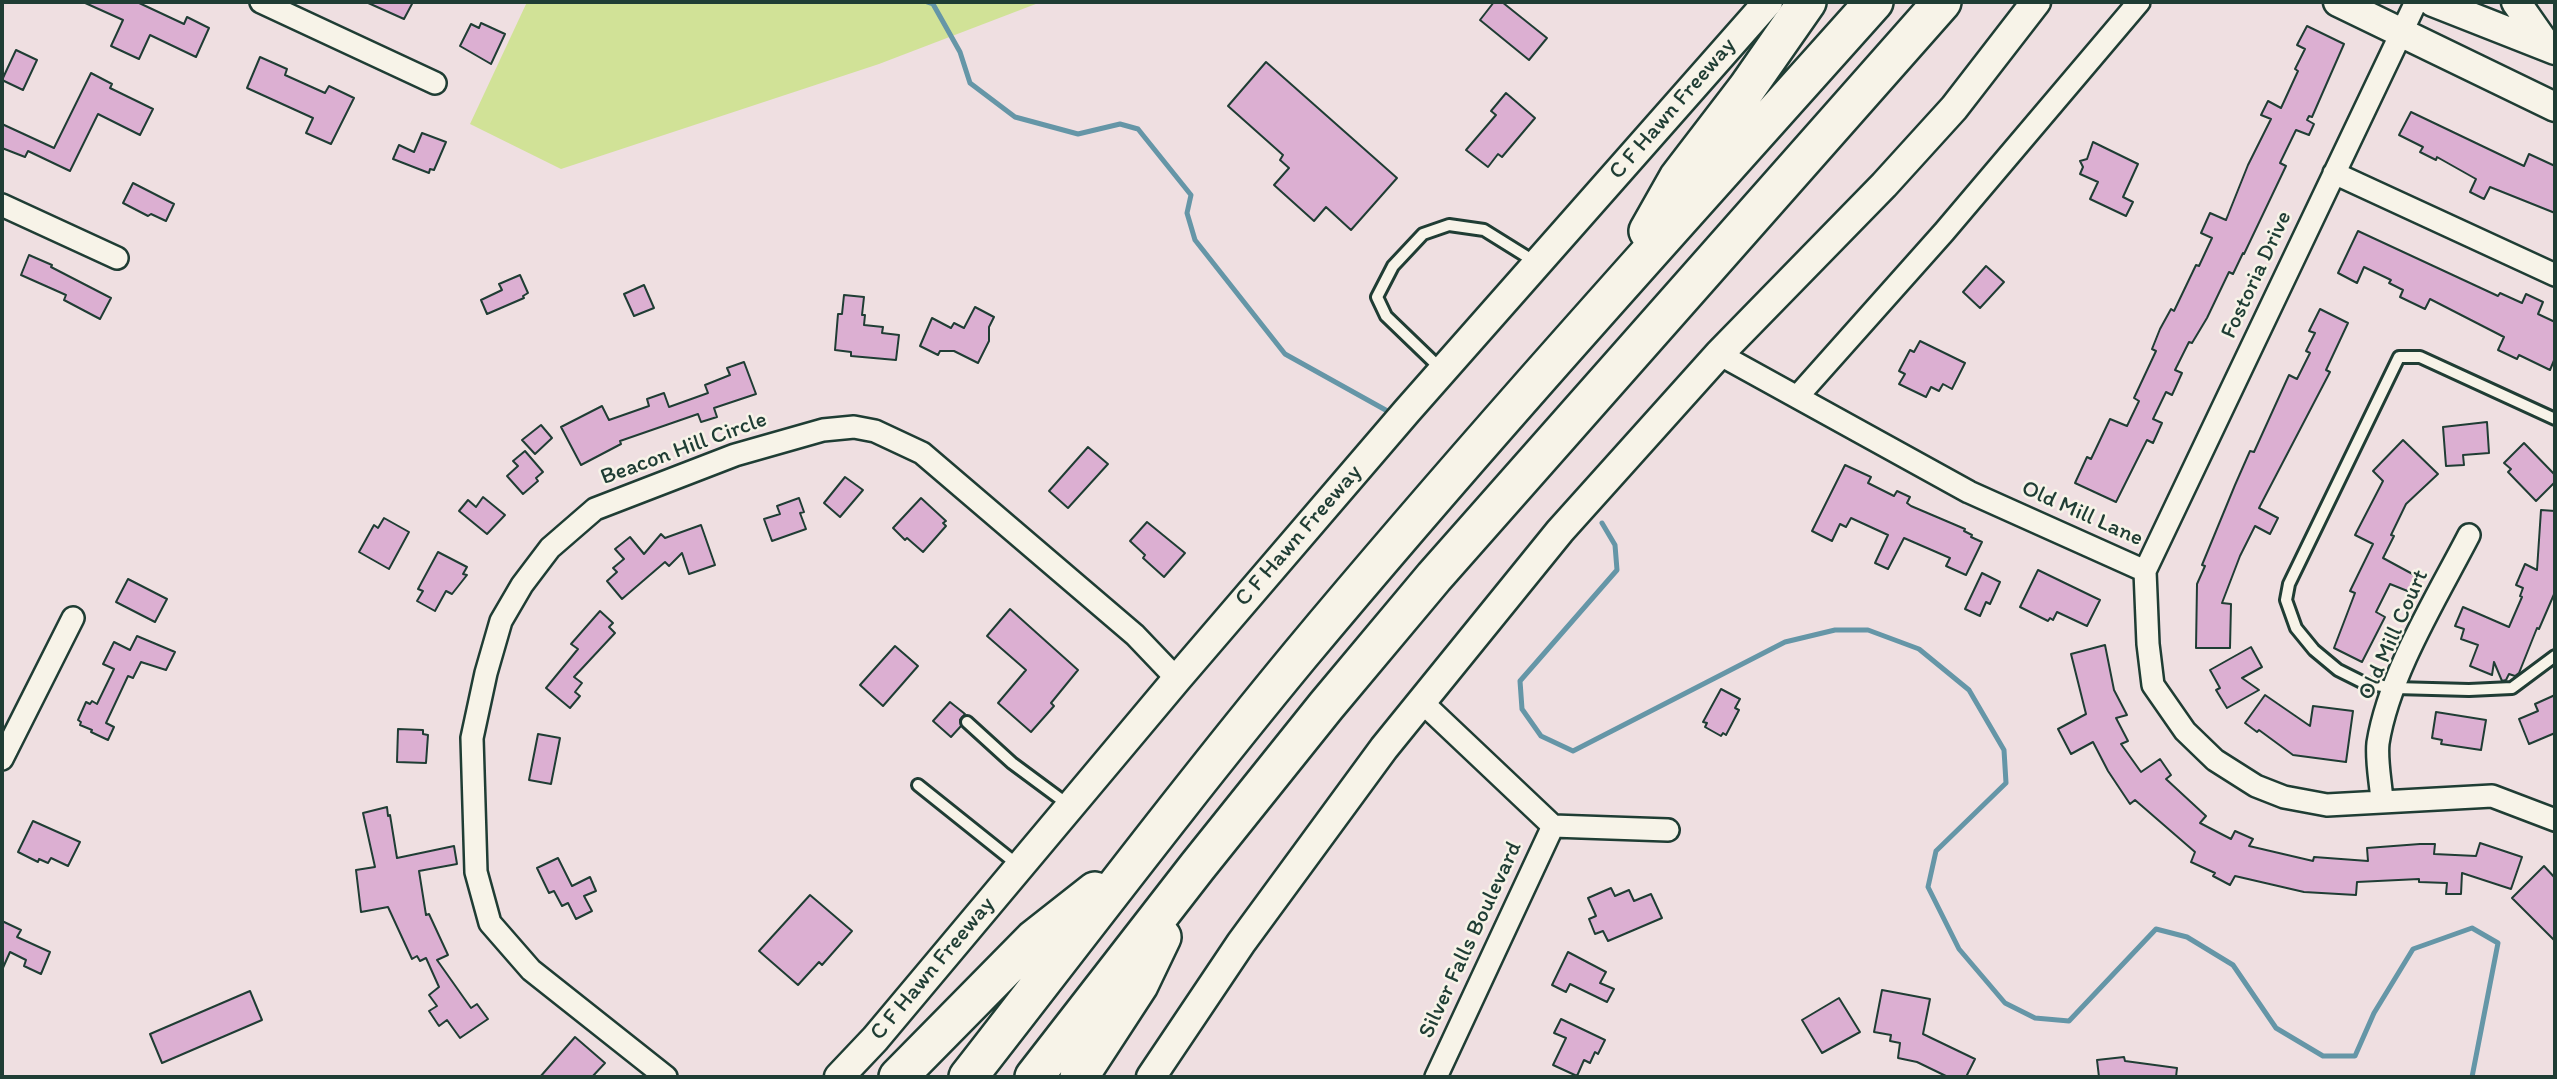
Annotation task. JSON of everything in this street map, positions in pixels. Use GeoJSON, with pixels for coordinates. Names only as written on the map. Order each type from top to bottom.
{"type":"FeatureCollection","features":[{"type":"Feature","properties":{"kind":"highway"},"geometry":{"type":"LineString","coordinates":[[1611,294],[1678,178],[1747,88],[1807,2]]}},
{"type":"Feature","properties":{"kind":"highway"},"geometry":{"type":"LineString","coordinates":[[968,1077],[1136,859],[1394,544],[1611,294],[1874,2]]}},
{"type":"Feature","properties":{"kind":"highway"},"geometry":{"type":"LineString","coordinates":[[1034,1077],[1197,867],[1434,577],[1942,2]]}},
{"type":"Feature","properties":{"kind":"highway"},"geometry":{"type":"LineString","coordinates":[[898,1077],[1034,939],[1136,859]]}},
{"type":"Feature","properties":{"kind":"highway"},"geometry":{"type":"LineString","coordinates":[[1079,1077],[1139,985],[1197,867]]}},
{"type":"Feature","properties":{"kind":"main road","name":"C F Hawn Freeway"},"geometry":{"type":"LineString","coordinates":[[839,1077],[875,1039],[1177,679],[1443,370],[1768,2]]}},
{"type":"Feature","properties":{"kind":"main road"},"geometry":{"type":"LineString","coordinates":[[1151,1077],[1241,943],[1384,748],[1560,531],[1719,354],[1884,185],[1954,108],[2036,2]]}},
{"type":"Feature","properties":{"kind":"main road"},"geometry":{"type":"LineString","coordinates":[[2338,2],[2555,107]]}},
{"type":"Feature","properties":{"kind":"main road"},"geometry":{"type":"LineString","coordinates":[[2433,2],[2551,47]]}},
{"type":"Feature","properties":{"kind":"main road"},"geometry":{"type":"LineString","coordinates":[[2516,2],[2551,47]]}},
{"type":"Feature","properties":{"kind":"street"},"geometry":{"type":"LineString","coordinates":[[261,2],[435,83]]}},
{"type":"Feature","properties":{"kind":"street"},"geometry":{"type":"LineString","coordinates":[[1797,397],[1944,232],[2139,2]]}},
{"type":"Feature","properties":{"kind":"street","name":"Fostoria Drive"},"geometry":{"type":"LineString","coordinates":[[2145,571],[2416,2]]}},
{"type":"Feature","properties":{"kind":"street"},"geometry":{"type":"LineString","coordinates":[[2334,173],[2555,275]]}},
{"type":"Feature","properties":{"kind":"street"},"geometry":{"type":"LineString","coordinates":[[2,205],[117,258]]}},
{"type":"Feature","properties":{"kind":"street","name":"Old Mill Lane"},"geometry":{"type":"LineString","coordinates":[[1719,354],[1969,492],[2145,571],[2148,644],[2153,685],[2185,731],[2215,760],[2256,786],[2284,797],[2327,805],[2492,796],[2555,820]]}},
{"type":"Feature","properties":{"kind":"street","name":"Beacon Hill Circle"},"geometry":{"type":"LineString","coordinates":[[666,1077],[531,970],[490,923],[476,872],[472,738],[501,621],[522,585],[550,548],[595,509],[735,455],[823,430],[854,428],[875,431],[922,453],[1135,635],[1177,679]]}},
{"type":"Feature","properties":{"kind":"street","name":"Old Mill Court"},"geometry":{"type":"LineString","coordinates":[[2382,802],[2378,745],[2395,688],[2408,654],[2469,535]]}},
{"type":"Feature","properties":{"kind":"street"},"geometry":{"type":"LineString","coordinates":[[2,759],[73,618]]}},
{"type":"Feature","properties":{"kind":"street"},"geometry":{"type":"LineString","coordinates":[[1423,703],[1553,826],[1668,830]]}},
{"type":"Feature","properties":{"kind":"street","name":"Silver Falls Boulevard"},"geometry":{"type":"LineString","coordinates":[[1436,1077],[1553,826]]}},
{"type":"Feature","properties":{"kind":"lane"},"geometry":{"type":"LineString","coordinates":[[1443,370],[1386,316],[1377,297],[1394,266],[1423,234],[1448,225],[1484,230],[1537,263]]}},
{"type":"Feature","properties":{"kind":"lane"},"geometry":{"type":"LineString","coordinates":[[2555,419],[2420,357],[2399,357],[2289,584],[2286,600],[2296,628],[2314,650],[2338,670],[2364,684],[2395,688],[2512,688],[2555,656]]}},
{"type":"Feature","properties":{"kind":"lane"},"geometry":{"type":"LineString","coordinates":[[967,722],[1012,763],[1070,806]]}},
{"type":"Feature","properties":{"kind":"lane"},"geometry":{"type":"LineString","coordinates":[[918,785],[1020,867]]}},
{"type":"Feature","properties":{"kind":"green space"},"geometry":{"type":"Polygon","coordinates":[[[527,2],[1041,2],[879,64],[561,169],[470,124],[527,2]]]}},
{"type":"Feature","properties":{"kind":"building"},"geometry":{"type":"Polygon","coordinates":[[[83,2],[137,2],[184,24],[187,17],[209,28],[196,57],[150,35],[139,59],[111,46],[123,20],[83,2]]]}},
{"type":"Feature","properties":{"kind":"building"},"geometry":{"type":"Polygon","coordinates":[[[366,2],[413,2],[404,19],[366,2]]]}},
{"type":"Feature","properties":{"kind":"building"},"geometry":{"type":"Polygon","coordinates":[[[1494,2],[1502,2],[1547,38],[1529,60],[1480,20],[1494,2]]]}},
{"type":"Feature","properties":{"kind":"building"},"geometry":{"type":"Polygon","coordinates":[[[481,23],[505,34],[491,64],[460,46],[471,24],[479,28],[481,23]]]}},
{"type":"Feature","properties":{"kind":"building"},"geometry":{"type":"Polygon","coordinates":[[[2307,26],[2344,44],[2312,117],[2309,116],[2307,120],[2314,124],[2309,135],[2296,130],[2280,163],[2286,166],[2244,254],[2233,274],[2229,272],[2207,318],[2192,343],[2189,342],[2175,370],[2182,373],[2172,395],[2166,392],[2153,419],[2162,423],[2153,443],[2147,440],[2116,502],[2075,483],[2087,457],[2091,459],[2110,419],[2127,426],[2139,401],[2134,398],[2156,351],[2152,349],[2160,329],[2171,309],[2174,311],[2212,238],[2201,233],[2210,213],[2226,220],[2248,165],[2271,119],[2261,115],[2268,101],[2281,108],[2298,71],[2295,69],[2305,49],[2297,45],[2307,26]]]}},
{"type":"Feature","properties":{"kind":"building"},"geometry":{"type":"Polygon","coordinates":[[[16,50],[37,60],[23,90],[2,80],[16,50]]]}},
{"type":"Feature","properties":{"kind":"building"},"geometry":{"type":"Polygon","coordinates":[[[260,57],[287,69],[285,75],[325,93],[329,86],[354,98],[331,144],[306,133],[313,118],[247,88],[260,57]]]}},
{"type":"Feature","properties":{"kind":"building"},"geometry":{"type":"Polygon","coordinates":[[[1266,62],[1397,178],[1351,230],[1326,207],[1314,221],[1274,185],[1289,168],[1280,160],[1283,155],[1228,106],[1266,62]]]}},
{"type":"Feature","properties":{"kind":"building"},"geometry":{"type":"Polygon","coordinates":[[[91,73],[112,84],[110,88],[153,109],[140,135],[98,114],[70,171],[28,151],[25,157],[2,148],[2,124],[54,148],[91,73]]]}},
{"type":"Feature","properties":{"kind":"building"},"geometry":{"type":"Polygon","coordinates":[[[1506,93],[1535,118],[1502,157],[1498,154],[1488,167],[1466,150],[1496,115],[1491,111],[1506,93]]]}},
{"type":"Feature","properties":{"kind":"building"},"geometry":{"type":"Polygon","coordinates":[[[2411,112],[2524,166],[2529,154],[2555,166],[2555,213],[2490,187],[2484,199],[2470,192],[2476,179],[2437,157],[2436,160],[2420,152],[2423,147],[2399,135],[2411,112]]]}},
{"type":"Feature","properties":{"kind":"building"},"geometry":{"type":"Polygon","coordinates":[[[422,133],[446,142],[434,170],[430,169],[429,173],[393,159],[399,145],[414,152],[422,133]]]}},
{"type":"Feature","properties":{"kind":"building"},"geometry":{"type":"Polygon","coordinates":[[[2093,142],[2138,164],[2123,197],[2133,202],[2126,216],[2090,199],[2098,182],[2080,174],[2083,167],[2080,161],[2087,159],[2093,142]]]}},
{"type":"Feature","properties":{"kind":"building"},"geometry":{"type":"Polygon","coordinates":[[[133,183],[174,204],[166,221],[151,214],[148,216],[123,203],[133,183]]]}},
{"type":"Feature","properties":{"kind":"building"},"geometry":{"type":"Polygon","coordinates":[[[2358,231],[2498,296],[2500,293],[2522,303],[2526,294],[2543,302],[2538,314],[2555,322],[2555,358],[2550,370],[2519,355],[2517,359],[2498,350],[2504,337],[2430,299],[2425,309],[2400,297],[2403,290],[2389,283],[2391,280],[2364,267],[2357,283],[2338,273],[2358,231]]]}},
{"type":"Feature","properties":{"kind":"building"},"geometry":{"type":"Polygon","coordinates":[[[29,255],[111,298],[100,319],[64,300],[66,295],[21,275],[29,255]]]}},
{"type":"Feature","properties":{"kind":"building"},"geometry":{"type":"Polygon","coordinates":[[[1986,266],[2004,282],[1980,308],[1963,292],[1986,266]]]}},
{"type":"Feature","properties":{"kind":"building"},"geometry":{"type":"Polygon","coordinates":[[[520,275],[528,293],[524,298],[487,314],[481,300],[502,290],[499,284],[520,275]]]}},
{"type":"Feature","properties":{"kind":"building"},"geometry":{"type":"Polygon","coordinates":[[[644,285],[654,308],[634,316],[624,294],[644,285]]]}},
{"type":"Feature","properties":{"kind":"building"},"geometry":{"type":"Polygon","coordinates":[[[844,295],[864,297],[864,325],[883,327],[882,333],[899,335],[896,360],[851,356],[851,352],[835,350],[838,314],[842,314],[844,295]]]}},
{"type":"Feature","properties":{"kind":"building"},"geometry":{"type":"Polygon","coordinates":[[[975,307],[994,317],[989,327],[989,341],[978,363],[954,351],[940,351],[938,355],[920,346],[932,318],[951,328],[954,323],[964,328],[975,307]]]}},
{"type":"Feature","properties":{"kind":"building"},"geometry":{"type":"Polygon","coordinates":[[[2320,309],[2348,323],[2326,370],[2330,372],[2259,508],[2278,518],[2270,534],[2255,526],[2222,603],[2231,604],[2230,648],[2196,648],[2197,584],[2205,566],[2202,565],[2250,451],[2254,452],[2289,375],[2297,379],[2310,353],[2306,351],[2315,333],[2309,331],[2320,309]]]}},
{"type":"Feature","properties":{"kind":"building"},"geometry":{"type":"Polygon","coordinates":[[[1920,341],[1965,363],[1952,389],[1943,384],[1939,391],[1931,387],[1926,397],[1899,384],[1905,374],[1899,371],[1910,350],[1914,352],[1920,341]]]}},
{"type":"Feature","properties":{"kind":"building"},"geometry":{"type":"Polygon","coordinates":[[[744,362],[756,394],[714,408],[717,417],[701,422],[698,414],[620,441],[621,444],[581,465],[561,427],[602,406],[609,420],[649,406],[647,399],[664,393],[669,407],[708,393],[705,385],[730,375],[727,368],[744,362]]]}},
{"type":"Feature","properties":{"kind":"building"},"geometry":{"type":"Polygon","coordinates":[[[2487,422],[2489,453],[2463,455],[2464,465],[2446,466],[2443,427],[2487,422]]]}},
{"type":"Feature","properties":{"kind":"building"},"geometry":{"type":"Polygon","coordinates":[[[541,425],[552,438],[535,454],[522,440],[541,425]]]}},
{"type":"Feature","properties":{"kind":"building"},"geometry":{"type":"Polygon","coordinates":[[[2403,440],[2438,474],[2406,504],[2391,535],[2394,536],[2383,558],[2418,577],[2410,592],[2390,584],[2376,612],[2385,617],[2362,662],[2334,648],[2355,593],[2350,591],[2373,544],[2355,535],[2383,481],[2373,471],[2403,440]]]}},
{"type":"Feature","properties":{"kind":"building"},"geometry":{"type":"Polygon","coordinates":[[[2524,443],[2555,475],[2555,482],[2536,501],[2508,472],[2511,469],[2504,463],[2524,443]]]}},
{"type":"Feature","properties":{"kind":"building"},"geometry":{"type":"Polygon","coordinates":[[[1088,447],[1108,464],[1068,508],[1049,491],[1088,447]]]}},
{"type":"Feature","properties":{"kind":"building"},"geometry":{"type":"Polygon","coordinates":[[[525,451],[543,472],[536,478],[538,481],[523,494],[507,476],[518,466],[513,461],[525,451]]]}},
{"type":"Feature","properties":{"kind":"building"},"geometry":{"type":"Polygon","coordinates":[[[1845,465],[1871,477],[1868,483],[1894,496],[1897,491],[1910,497],[1907,503],[1911,506],[1965,529],[1971,537],[1982,542],[1966,575],[1946,566],[1950,558],[1904,538],[1888,569],[1875,563],[1888,535],[1851,518],[1846,527],[1840,524],[1832,541],[1812,531],[1845,465]]]}},
{"type":"Feature","properties":{"kind":"building"},"geometry":{"type":"Polygon","coordinates":[[[845,477],[863,490],[840,517],[824,503],[845,477]]]}},
{"type":"Feature","properties":{"kind":"building"},"geometry":{"type":"Polygon","coordinates":[[[483,497],[505,515],[487,534],[459,511],[468,500],[476,507],[483,497]]]}},
{"type":"Feature","properties":{"kind":"building"},"geometry":{"type":"Polygon","coordinates":[[[799,498],[804,512],[800,513],[806,529],[772,541],[764,519],[780,514],[777,506],[799,498]]]}},
{"type":"Feature","properties":{"kind":"building"},"geometry":{"type":"Polygon","coordinates":[[[921,498],[946,521],[943,523],[946,526],[923,552],[893,528],[921,498]]]}},
{"type":"Feature","properties":{"kind":"building"},"geometry":{"type":"Polygon","coordinates":[[[2541,510],[2555,511],[2555,592],[2519,673],[2515,676],[2509,674],[2506,680],[2502,681],[2494,662],[2492,675],[2470,666],[2478,645],[2461,639],[2464,629],[2455,626],[2463,607],[2509,627],[2522,597],[2523,588],[2516,585],[2525,564],[2537,570],[2541,510]]]}},
{"type":"Feature","properties":{"kind":"building"},"geometry":{"type":"Polygon","coordinates":[[[384,518],[409,532],[389,569],[359,552],[374,525],[378,528],[384,518]]]}},
{"type":"Feature","properties":{"kind":"building"},"geometry":{"type":"Polygon","coordinates":[[[1147,522],[1185,553],[1164,577],[1143,558],[1145,555],[1130,541],[1147,522]]]}},
{"type":"Feature","properties":{"kind":"building"},"geometry":{"type":"Polygon","coordinates":[[[701,525],[715,565],[689,574],[682,553],[669,566],[665,562],[622,599],[607,581],[617,572],[613,568],[624,559],[615,549],[630,537],[644,554],[661,534],[665,538],[701,525]]]}},
{"type":"Feature","properties":{"kind":"building"},"geometry":{"type":"Polygon","coordinates":[[[438,552],[467,567],[463,574],[467,575],[452,594],[446,591],[435,611],[417,601],[423,591],[418,589],[438,552]]]}},
{"type":"Feature","properties":{"kind":"building"},"geometry":{"type":"Polygon","coordinates":[[[2038,570],[2100,600],[2087,626],[2057,612],[2053,620],[2050,618],[2048,621],[2020,607],[2038,570]]]}},
{"type":"Feature","properties":{"kind":"building"},"geometry":{"type":"Polygon","coordinates":[[[1982,573],[2000,582],[1990,604],[1986,602],[1980,616],[1965,609],[1982,573]]]}},
{"type":"Feature","properties":{"kind":"building"},"geometry":{"type":"Polygon","coordinates":[[[128,579],[167,599],[155,622],[116,602],[128,579]]]}},
{"type":"Feature","properties":{"kind":"building"},"geometry":{"type":"Polygon","coordinates":[[[1010,609],[1078,670],[1051,703],[1054,706],[1031,732],[998,703],[1026,670],[987,636],[1010,609]]]}},
{"type":"Feature","properties":{"kind":"building"},"geometry":{"type":"Polygon","coordinates":[[[600,611],[613,623],[609,627],[615,633],[574,677],[582,683],[575,692],[580,696],[570,708],[546,688],[578,649],[571,644],[600,611]]]}},
{"type":"Feature","properties":{"kind":"building"},"geometry":{"type":"Polygon","coordinates":[[[137,636],[175,652],[166,670],[141,662],[133,678],[128,676],[106,723],[114,727],[108,740],[80,725],[78,720],[86,702],[97,704],[114,669],[103,664],[114,642],[130,650],[137,636]]]}},
{"type":"Feature","properties":{"kind":"building"},"geometry":{"type":"Polygon","coordinates":[[[2105,645],[2114,690],[2127,715],[2116,718],[2128,741],[2121,744],[2141,772],[2160,759],[2171,775],[2166,779],[2206,816],[2200,823],[2231,839],[2235,831],[2253,839],[2249,846],[2313,861],[2314,857],[2368,861],[2367,848],[2420,844],[2435,844],[2434,854],[2476,856],[2480,843],[2522,857],[2511,889],[2462,873],[2461,894],[2446,894],[2447,883],[2419,882],[2419,879],[2357,882],[2356,895],[2304,892],[2235,876],[2230,885],[2213,876],[2215,873],[2191,862],[2195,852],[2135,800],[2130,804],[2093,742],[2071,754],[2058,729],[2086,714],[2071,654],[2105,645]]]}},
{"type":"Feature","properties":{"kind":"building"},"geometry":{"type":"Polygon","coordinates":[[[895,646],[918,666],[883,706],[860,685],[895,646]]]}},
{"type":"Feature","properties":{"kind":"building"},"geometry":{"type":"Polygon","coordinates":[[[2251,647],[2262,667],[2242,678],[2259,690],[2227,708],[2216,690],[2220,688],[2210,670],[2251,647]]]}},
{"type":"Feature","properties":{"kind":"building"},"geometry":{"type":"Polygon","coordinates":[[[1721,689],[1740,699],[1735,708],[1739,710],[1726,735],[1723,733],[1721,736],[1705,727],[1707,723],[1703,722],[1721,689]]]}},
{"type":"Feature","properties":{"kind":"building"},"geometry":{"type":"Polygon","coordinates":[[[2265,695],[2310,726],[2313,706],[2353,711],[2346,762],[2293,755],[2245,723],[2265,695]]]}},
{"type":"Feature","properties":{"kind":"building"},"geometry":{"type":"Polygon","coordinates":[[[2555,695],[2555,733],[2529,744],[2519,719],[2538,711],[2535,704],[2555,695]]]}},
{"type":"Feature","properties":{"kind":"building"},"geometry":{"type":"Polygon","coordinates":[[[950,702],[965,714],[960,720],[961,726],[951,737],[933,721],[950,702]]]}},
{"type":"Feature","properties":{"kind":"building"},"geometry":{"type":"Polygon","coordinates":[[[2436,712],[2486,720],[2481,750],[2441,744],[2442,740],[2432,738],[2436,712]]]}},
{"type":"Feature","properties":{"kind":"building"},"geometry":{"type":"Polygon","coordinates":[[[398,729],[423,730],[423,734],[428,735],[426,763],[397,762],[398,729]]]}},
{"type":"Feature","properties":{"kind":"building"},"geometry":{"type":"Polygon","coordinates":[[[538,734],[560,738],[551,784],[529,780],[538,734]]]}},
{"type":"Feature","properties":{"kind":"building"},"geometry":{"type":"Polygon","coordinates":[[[387,807],[397,858],[454,846],[457,864],[419,871],[426,915],[429,914],[448,955],[437,960],[471,1008],[477,1004],[488,1019],[460,1038],[447,1020],[439,1026],[429,1011],[437,1006],[429,995],[439,987],[426,958],[420,961],[417,956],[412,959],[388,907],[361,912],[356,870],[375,867],[363,813],[387,807]]]}},
{"type":"Feature","properties":{"kind":"building"},"geometry":{"type":"Polygon","coordinates":[[[33,821],[80,842],[68,866],[51,858],[48,863],[39,859],[38,862],[18,852],[33,821]]]}},
{"type":"Feature","properties":{"kind":"building"},"geometry":{"type":"Polygon","coordinates":[[[558,858],[572,886],[590,877],[596,891],[584,896],[592,911],[576,919],[568,903],[562,906],[554,891],[549,893],[537,868],[558,858]]]}},
{"type":"Feature","properties":{"kind":"building"},"geometry":{"type":"Polygon","coordinates":[[[2544,866],[2555,878],[2555,941],[2512,898],[2544,866]]]}},
{"type":"Feature","properties":{"kind":"building"},"geometry":{"type":"Polygon","coordinates":[[[1611,888],[1615,896],[1629,890],[1634,901],[1651,894],[1662,918],[1608,941],[1603,931],[1595,934],[1589,919],[1596,916],[1588,898],[1611,888]]]}},
{"type":"Feature","properties":{"kind":"building"},"geometry":{"type":"Polygon","coordinates":[[[810,895],[852,931],[822,965],[819,962],[798,985],[759,951],[810,895]]]}},
{"type":"Feature","properties":{"kind":"building"},"geometry":{"type":"Polygon","coordinates":[[[2,921],[21,930],[17,937],[50,952],[41,974],[24,966],[26,960],[10,952],[2,970],[2,921]]]}},
{"type":"Feature","properties":{"kind":"building"},"geometry":{"type":"Polygon","coordinates":[[[1568,952],[1606,972],[1600,983],[1614,989],[1607,1002],[1570,984],[1566,992],[1552,985],[1568,952]]]}},
{"type":"Feature","properties":{"kind":"building"},"geometry":{"type":"Polygon","coordinates":[[[1882,990],[1930,999],[1923,1034],[1975,1059],[1966,1077],[1948,1077],[1917,1062],[1898,1058],[1900,1043],[1890,1041],[1891,1035],[1874,1032],[1882,990]]]}},
{"type":"Feature","properties":{"kind":"building"},"geometry":{"type":"Polygon","coordinates":[[[250,991],[262,1020],[162,1063],[150,1034],[250,991]]]}},
{"type":"Feature","properties":{"kind":"building"},"geometry":{"type":"Polygon","coordinates":[[[1839,998],[1860,1032],[1822,1053],[1802,1020],[1839,998]]]}},
{"type":"Feature","properties":{"kind":"building"},"geometry":{"type":"Polygon","coordinates":[[[1561,1019],[1605,1040],[1590,1063],[1584,1060],[1577,1076],[1553,1065],[1566,1038],[1554,1033],[1561,1019]]]}},
{"type":"Feature","properties":{"kind":"building"},"geometry":{"type":"Polygon","coordinates":[[[575,1037],[605,1063],[592,1077],[540,1077],[575,1037]]]}},
{"type":"Feature","properties":{"kind":"building"},"geometry":{"type":"Polygon","coordinates":[[[2124,1057],[2125,1061],[2177,1068],[2176,1077],[2099,1077],[2097,1060],[2124,1057]]]}},
{"type":"Feature","properties":{"kind":"waterway"},"geometry":{"type":"LineString","coordinates":[[927,2],[933,4],[960,52],[970,83],[1015,117],[1078,134],[1120,124],[1138,129],[1191,195],[1187,213],[1195,240],[1285,354],[1391,413]]}},
{"type":"Feature","properties":{"kind":"waterway"},"geometry":{"type":"LineString","coordinates":[[1602,523],[1615,545],[1617,570],[1520,681],[1522,709],[1541,736],[1573,751],[1785,642],[1835,630],[1868,630],[1919,649],[1969,690],[2004,750],[2006,783],[1936,851],[1928,887],[1959,949],[2005,1003],[2035,1018],[2069,1021],[2156,929],[2187,937],[2233,965],[2276,1028],[2323,1056],[2355,1056],[2374,1013],[2413,949],[2472,928],[2498,943],[2472,1077]]}}]}
